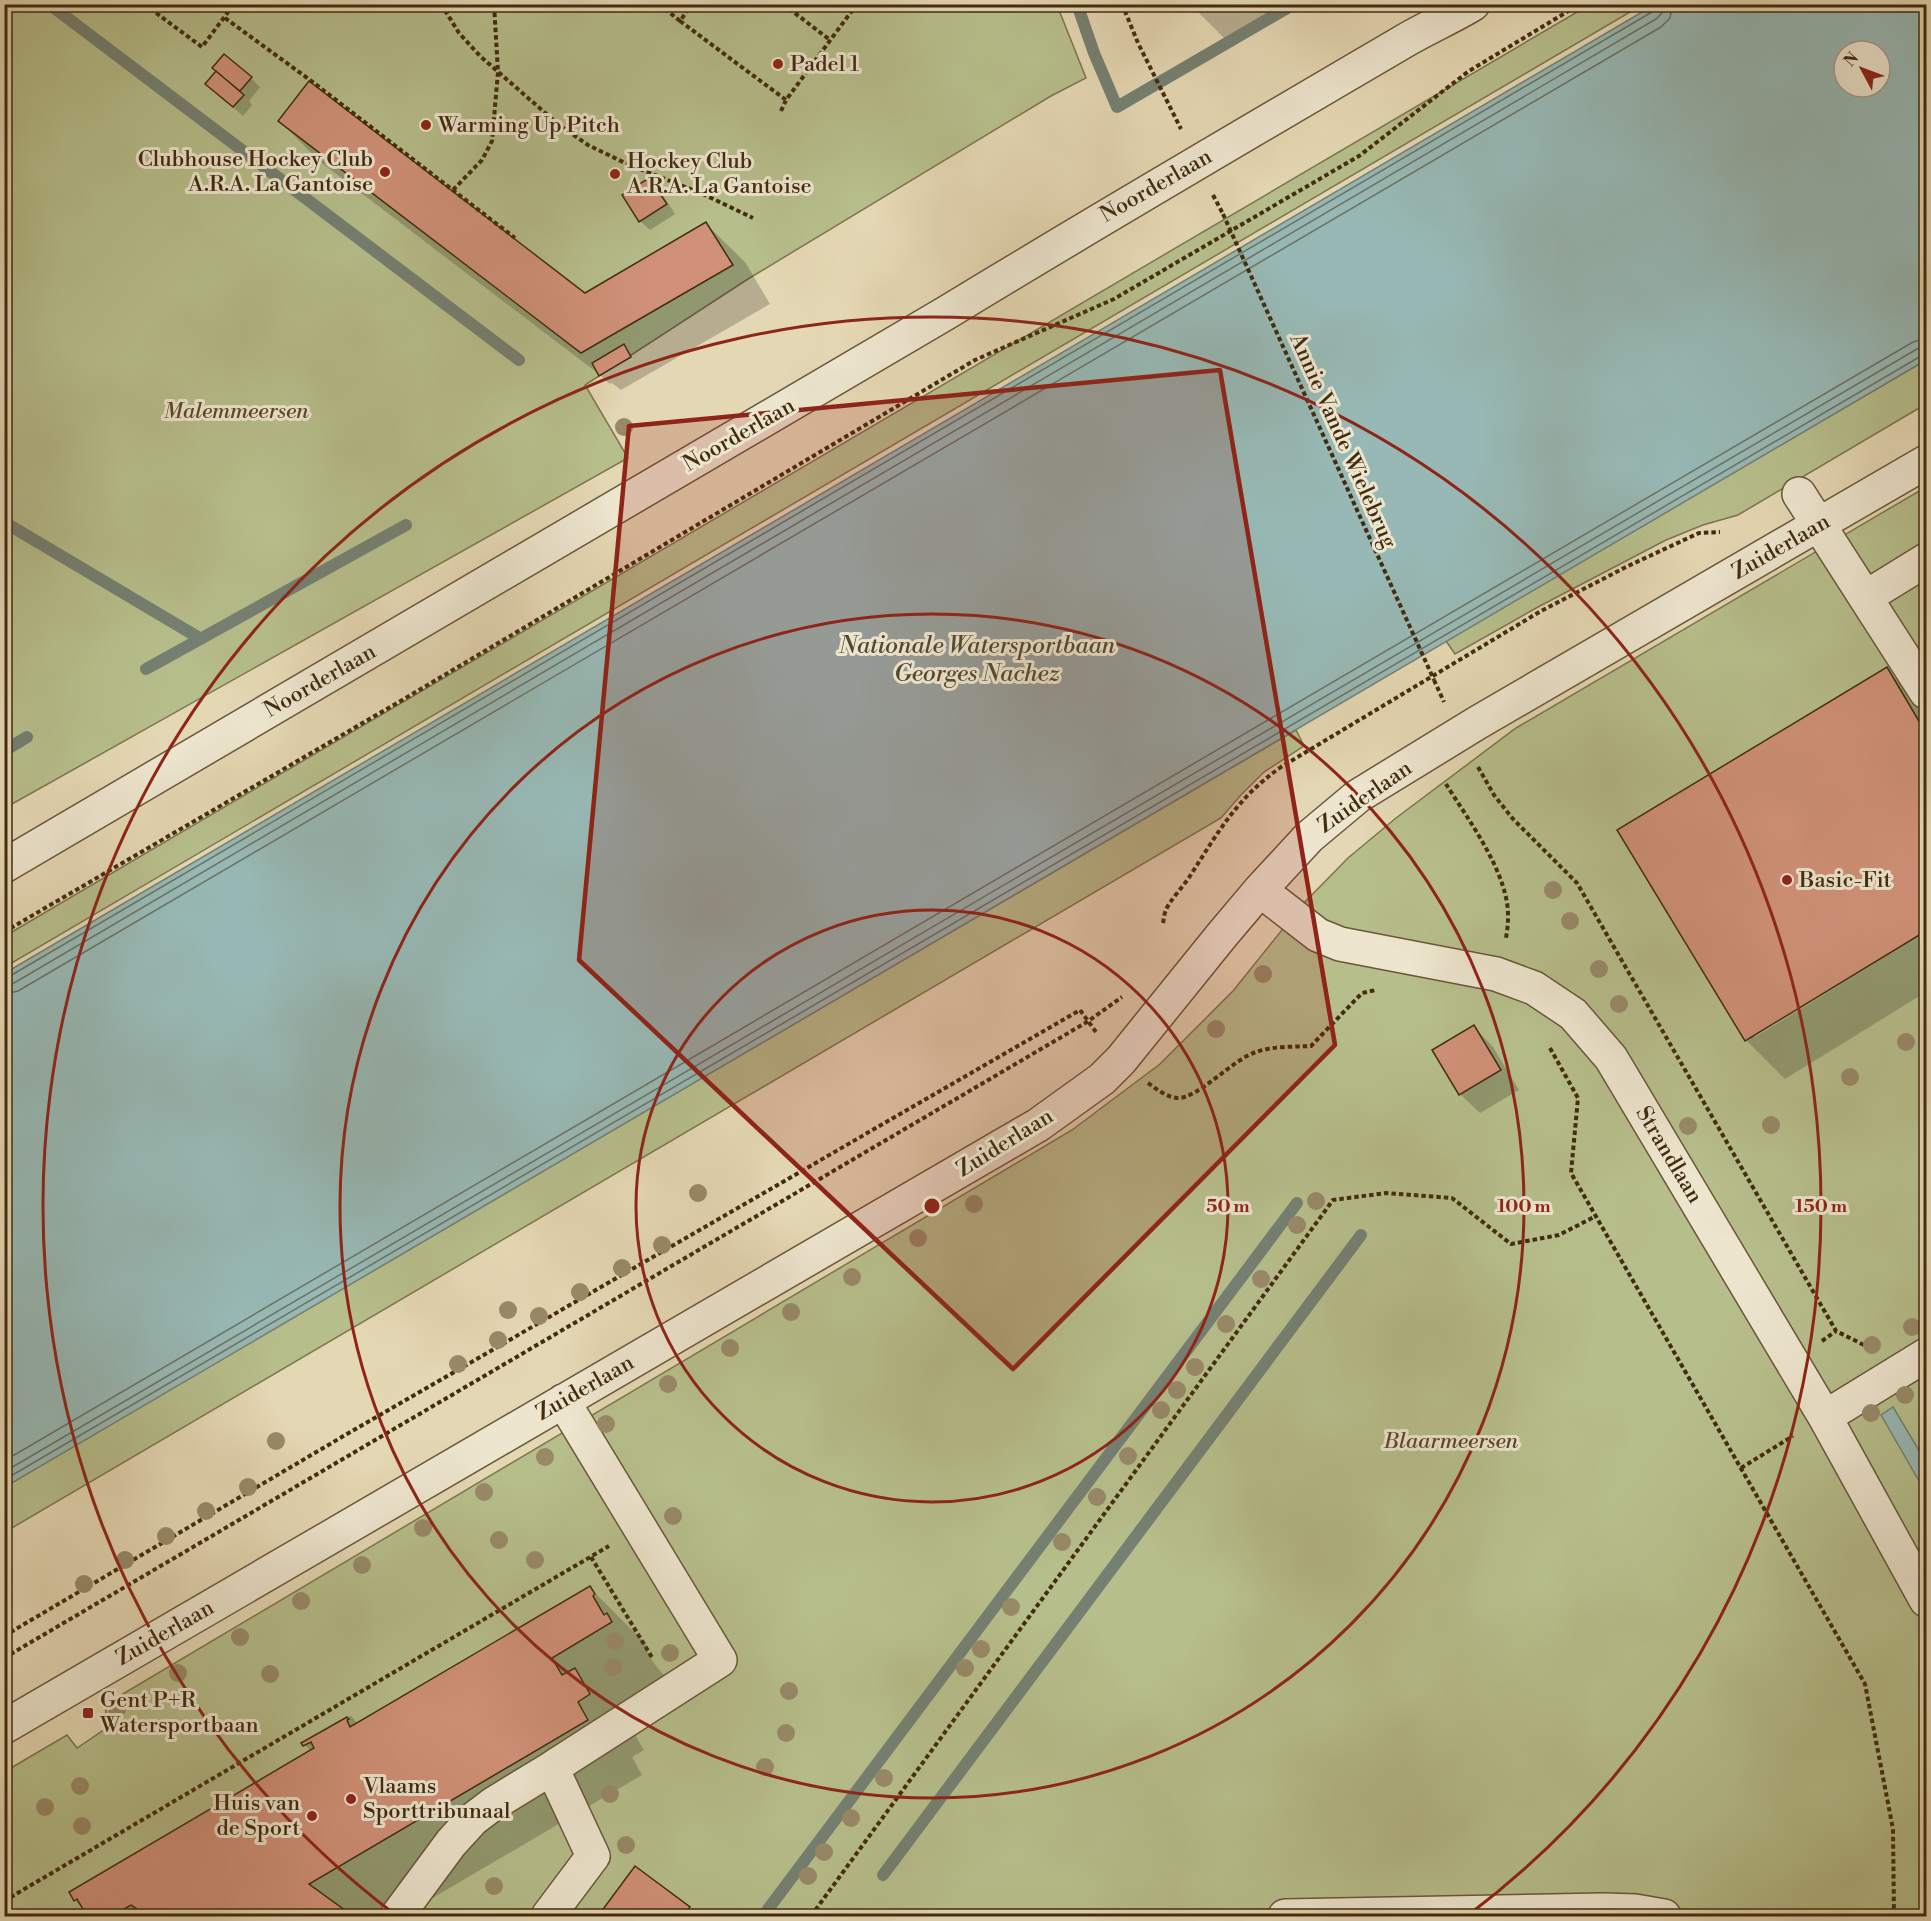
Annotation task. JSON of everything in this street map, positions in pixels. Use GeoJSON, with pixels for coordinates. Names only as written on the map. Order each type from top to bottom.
{"type":"FeatureCollection","features":[{"type":"Feature","properties":{"kind":"street","name":"Noorderlaan"},"geometry":{"type":"LineString","coordinates":[[4,866],[917,330],[1299,102],[1419,32],[1473,4]]}},
{"type":"Feature","properties":{"kind":"street","name":"Zuiderlaan"},"geometry":{"type":"LineString","coordinates":[[4,1727],[1028,1131],[1102,1079],[1121,1060],[1260,890],[1309,837],[1358,796],[1926,462]]}},
{"type":"Feature","properties":{"kind":"street"},"geometry":{"type":"LineString","coordinates":[[1799,494],[1926,692]]}},
{"type":"Feature","properties":{"kind":"street"},"geometry":{"type":"LineString","coordinates":[[1866,597],[1926,560]]}},
{"type":"Feature","properties":{"kind":"street","name":"Strandlaan"},"geometry":{"type":"LineString","coordinates":[[1260,890],[1318,935],[1340,944],[1496,974],[1534,988],[1573,1014],[1611,1058],[1825,1417],[1926,1600]]}},
{"type":"Feature","properties":{"kind":"street"},"geometry":{"type":"LineString","coordinates":[[1825,1417],[1916,1361]]}},
{"type":"Feature","properties":{"kind":"street"},"geometry":{"type":"LineString","coordinates":[[397,1917],[451,1843],[472,1820],[493,1804],[720,1660],[563,1401]]}},
{"type":"Feature","properties":{"kind":"street"},"geometry":{"type":"LineString","coordinates":[[548,1917],[593,1856],[552,1768]]}},
{"type":"Feature","properties":{"kind":"street"},"geometry":{"type":"LineString","coordinates":[[1285,1917],[1604,1910],[1635,1911],[1664,1917]]}},
{"type":"Feature","properties":{"kind":"path"},"geometry":{"type":"LineString","coordinates":[[144,4],[202,47],[234,4]]}},
{"type":"Feature","properties":{"kind":"path"},"geometry":{"type":"LineString","coordinates":[[441,4],[459,33],[480,56],[559,125],[588,146],[705,195],[753,218]]}},
{"type":"Feature","properties":{"kind":"path"},"geometry":{"type":"LineString","coordinates":[[453,190],[482,160],[492,141],[498,72],[494,4]]}},
{"type":"Feature","properties":{"kind":"path"},"geometry":{"type":"LineString","coordinates":[[658,4],[786,100]]}},
{"type":"Feature","properties":{"kind":"path"},"geometry":{"type":"LineString","coordinates":[[680,21],[692,4]]}},
{"type":"Feature","properties":{"kind":"path"},"geometry":{"type":"LineString","coordinates":[[783,4],[831,40]]}},
{"type":"Feature","properties":{"kind":"path"},"geometry":{"type":"LineString","coordinates":[[781,111],[786,100],[857,4]]}},
{"type":"Feature","properties":{"kind":"path"},"geometry":{"type":"LineString","coordinates":[[1122,4],[1138,44],[1168,103]]}},
{"type":"Feature","properties":{"kind":"path"},"geometry":{"type":"LineString","coordinates":[[4,932],[409,696],[975,360],[1114,299],[1359,156],[1469,71],[1580,4]]}},
{"type":"Feature","properties":{"kind":"path"},"geometry":{"type":"LineString","coordinates":[[225,18],[310,80],[515,238]]}},
{"type":"Feature","properties":{"kind":"path","name":"Annie Vande Wielebrug"},"geometry":{"type":"LineString","coordinates":[[1223,214],[1434,680]]}},
{"type":"Feature","properties":{"kind":"path"},"geometry":{"type":"LineString","coordinates":[[1164,923],[1166,909],[1214,836],[1239,804],[1274,772],[1451,663],[1541,611],[1699,532],[1720,532]]}},
{"type":"Feature","properties":{"kind":"path"},"geometry":{"type":"LineString","coordinates":[[1459,735],[1494,795],[1513,819],[1577,883],[1836,1331],[1916,1361]]}},
{"type":"Feature","properties":{"kind":"path"},"geometry":{"type":"LineString","coordinates":[[4,1636],[347,1434],[1080,1010]]}},
{"type":"Feature","properties":{"kind":"path"},"geometry":{"type":"LineString","coordinates":[[1546,1041],[1578,1098],[1571,1173],[1865,1684],[1893,1829],[1894,1917]]}},
{"type":"Feature","properties":{"kind":"path"},"geometry":{"type":"LineString","coordinates":[[4,1658],[929,1115]]}},
{"type":"Feature","properties":{"kind":"path"},"geometry":{"type":"LineString","coordinates":[[811,1917],[1333,1200],[1386,1193],[1452,1198],[1511,1244],[1559,1234],[1596,1216]]}},
{"type":"Feature","properties":{"kind":"path"},"geometry":{"type":"LineString","coordinates":[[1741,1468],[1825,1417]]}},
{"type":"Feature","properties":{"kind":"path"},"geometry":{"type":"LineString","coordinates":[[4,1901],[640,1528]]}},
{"type":"Feature","properties":{"kind":"path"},"geometry":{"type":"LineString","coordinates":[[591,1557],[673,1691]]}},
{"type":"Feature","properties":{"kind":"path"},"geometry":{"type":"LineString","coordinates":[[4,1910],[12,1917]]}},
{"type":"Feature","properties":{"kind":"highlighted area"},"geometry":{"type":"Polygon","coordinates":[[[1220,370],[1335,1045],[1013,1369],[579,960],[629,426],[1220,370]]]}},
{"type":"Feature","properties":{"kind":"green space","name":"Malemmeersen"},"geometry":{"type":"Polygon","coordinates":[[[5,5],[1057,5],[1086,78],[1051,96],[748,279],[585,385],[628,458],[5,808],[5,5]]]}},
{"type":"Feature","properties":{"kind":"green space"},"geometry":{"type":"Polygon","coordinates":[[[1589,5],[1642,5],[5,967],[5,936],[1589,5]]]}},
{"type":"Feature","properties":{"kind":"green space"},"geometry":{"type":"Polygon","coordinates":[[[1926,360],[1926,404],[1738,515],[1703,525],[1666,540],[1538,607],[1455,654],[1446,641],[1926,360]]]}},
{"type":"Feature","properties":{"kind":"green space","name":"Blaarmeersen"},"geometry":{"type":"Polygon","coordinates":[[[1926,487],[1926,1916],[5,1916],[4,1772],[67,1735],[77,1748],[105,1729],[106,1704],[1072,1130],[1160,1064],[1233,991],[1302,905],[1348,858],[1396,818],[1516,728],[1926,487]]]}},
{"type":"Feature","properties":{"kind":"green space"},"geometry":{"type":"Polygon","coordinates":[[[1296,730],[1304,746],[1264,772],[1221,818],[5,1532],[4,1487],[1296,730]]]}},
{"type":"Feature","properties":{"kind":"water","name":"Nationale Watersportbaan Georges Nachez"},"geometry":{"type":"Polygon","coordinates":[[[1654,5],[1926,5],[1926,360],[5,1487],[5,973],[1654,5]]]}},
{"type":"Feature","properties":{"kind":"water"},"geometry":{"type":"Polygon","coordinates":[[[1893,1407],[1926,1462],[1926,1493],[1881,1415],[1893,1407]]]}},
{"type":"Feature","properties":{"kind":"building"},"geometry":{"type":"Polygon","coordinates":[[[224,54],[252,77],[240,91],[212,68],[224,54]]]}},
{"type":"Feature","properties":{"kind":"building"},"geometry":{"type":"Polygon","coordinates":[[[216,71],[244,95],[233,107],[205,84],[216,71]]]}},
{"type":"Feature","properties":{"kind":"building","name":"Clubhouse Hockey Club A.R.A. La Gantoise"},"geometry":{"type":"Polygon","coordinates":[[[309,81],[585,293],[706,222],[733,265],[581,353],[278,121],[309,81]]]}},
{"type":"Feature","properties":{"kind":"building"},"geometry":{"type":"Polygon","coordinates":[[[649,178],[667,204],[639,222],[622,195],[649,178]]]}},
{"type":"Feature","properties":{"kind":"building"},"geometry":{"type":"Polygon","coordinates":[[[624,344],[631,357],[599,376],[592,363],[624,344]]]}},
{"type":"Feature","properties":{"kind":"building","name":"Basic-Fit"},"geometry":{"type":"Polygon","coordinates":[[[1887,667],[1926,733],[1926,931],[1745,1041],[1617,830],[1887,667]]]}},
{"type":"Feature","properties":{"kind":"building"},"geometry":{"type":"Polygon","coordinates":[[[1474,1025],[1501,1070],[1459,1095],[1432,1050],[1474,1025]]]}},
{"type":"Feature","properties":{"kind":"building","name":"Huis van de Sport"},"geometry":{"type":"Polygon","coordinates":[[[590,1586],[604,1615],[607,1613],[612,1622],[552,1658],[562,1675],[575,1668],[590,1694],[578,1702],[588,1720],[309,1884],[353,1916],[148,1916],[131,1905],[111,1916],[87,1916],[77,1899],[74,1901],[69,1892],[314,1748],[311,1742],[303,1746],[301,1743],[347,1717],[350,1727],[590,1586]]]}},
{"type":"Feature","properties":{"kind":"building"},"geometry":{"type":"Polygon","coordinates":[[[635,1866],[690,1907],[683,1916],[598,1916],[635,1866]]]}},
{"type":"Feature","properties":{"kind":"waterway"},"geometry":{"type":"LineString","coordinates":[[49,4],[519,360]]}},
{"type":"Feature","properties":{"kind":"waterway"},"geometry":{"type":"LineString","coordinates":[[1077,4],[1094,53],[1117,107],[1294,4]]}},
{"type":"Feature","properties":{"kind":"waterway"},"geometry":{"type":"LineString","coordinates":[[4,522],[201,639]]}},
{"type":"Feature","properties":{"kind":"waterway"},"geometry":{"type":"LineString","coordinates":[[146,669],[406,525]]}},
{"type":"Feature","properties":{"kind":"waterway"},"geometry":{"type":"LineString","coordinates":[[4,751],[27,737]]}},
{"type":"Feature","properties":{"kind":"waterway"},"geometry":{"type":"LineString","coordinates":[[763,1916],[1297,1203]]}},
{"type":"Feature","properties":{"kind":"waterway"},"geometry":{"type":"LineString","coordinates":[[883,1875],[1361,1235]]}},
{"type":"Feature","properties":{"kind":"place","name":"Padel 1"},"geometry":{"type":"Point","coordinates":[778,64]}},
{"type":"Feature","properties":{"kind":"place","name":"Warming Up Pitch"},"geometry":{"type":"Point","coordinates":[426,125]}},
{"type":"Feature","properties":{"kind":"place","name":"Clubhouse Hockey Club A.R.A. La Gantoise"},"geometry":{"type":"Point","coordinates":[385,172]}},
{"type":"Feature","properties":{"kind":"place","name":"Hockey Club A.R.A. La Gantoise"},"geometry":{"type":"Point","coordinates":[615,174]}},
{"type":"Feature","properties":{"kind":"place","name":"Basic-Fit"},"geometry":{"type":"Point","coordinates":[1787,880]}},
{"type":"Feature","properties":{"kind":"place","name":"Gent P+R Watersportbaan"},"geometry":{"type":"Point","coordinates":[88,1713]}},
{"type":"Feature","properties":{"kind":"place","name":"Vlaams Sporttribunaal"},"geometry":{"type":"Point","coordinates":[351,1799]}},
{"type":"Feature","properties":{"kind":"place","name":"Huis van de Sport"},"geometry":{"type":"Point","coordinates":[312,1816]}}]}
